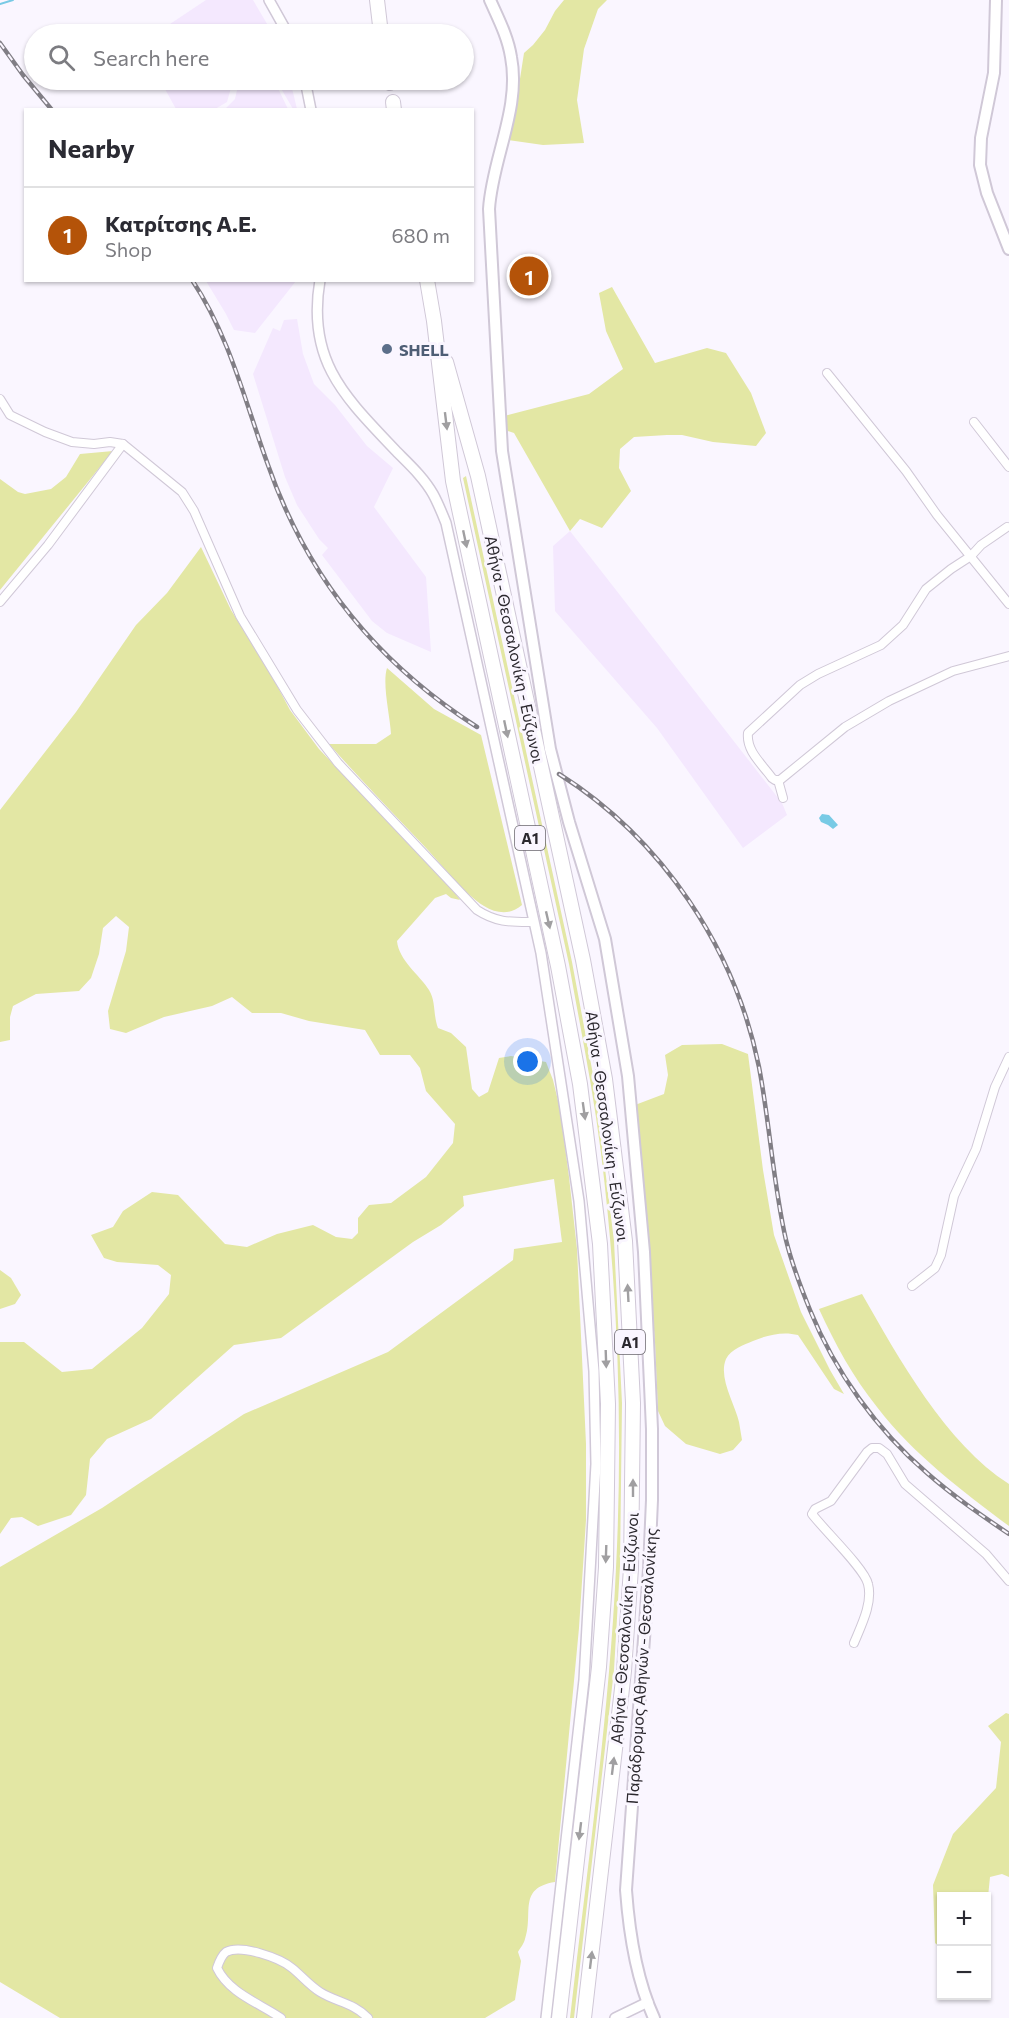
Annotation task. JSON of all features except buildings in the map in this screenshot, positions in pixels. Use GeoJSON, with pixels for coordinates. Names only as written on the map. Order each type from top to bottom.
{"type":"FeatureCollection","features":[{"type":"Feature","properties":{"kind":"highway"},"geometry":{"type":"LineString","coordinates":[[376,0],[380,24]]}},
{"type":"Feature","properties":{"kind":"highway","name":"Αθήνα - Θεσσαλονίκη - Εύζωνοι"},"geometry":{"type":"LineString","coordinates":[[427,282],[435,321],[478,476],[583,960],[605,1079],[625,1241],[633,1403],[631,1568],[624,1671],[584,2018]]}},
{"type":"Feature","properties":{"kind":"highway","name":"Αθήνα - Θεσσαλονίκη - Εύζωνοι"},"geometry":{"type":"LineString","coordinates":[[435,321],[453,481],[558,966],[580,1084],[600,1244],[608,1404],[606,1567],[599,1667],[553,2017]]}},
{"type":"Feature","properties":{"kind":"main road","name":"Παράδρομος Αθηνών - Θεσσαλονίκης"},"geometry":{"type":"LineString","coordinates":[[490,0],[508,46],[513,73],[510,111],[492,179],[489,209],[502,451],[550,749],[569,822],[605,939],[628,1076],[644,1252],[652,1429],[652,1500],[650,1569],[626,1890],[630,1925],[648,2002],[654,2018]]}},
{"type":"Feature","properties":{"kind":"main road"},"geometry":{"type":"LineString","coordinates":[[996,0],[994,73],[981,138],[980,165],[987,193],[1009,249]]}},
{"type":"Feature","properties":{"kind":"street"},"geometry":{"type":"LineString","coordinates":[[269,0],[282,24]]}},
{"type":"Feature","properties":{"kind":"street"},"geometry":{"type":"LineString","coordinates":[[307,90],[311,108]]}},
{"type":"Feature","properties":{"kind":"street"},"geometry":{"type":"LineString","coordinates":[[320,282],[317,303],[319,335],[328,367],[337,384],[351,402],[427,484],[446,523],[534,922],[551,1015],[579,1202],[594,1371],[596,1464],[584,1680],[553,2017]]}},
{"type":"Feature","properties":{"kind":"street"},"geometry":{"type":"LineString","coordinates":[[826,373],[906,471],[1009,604]]}},
{"type":"Feature","properties":{"kind":"street"},"geometry":{"type":"LineString","coordinates":[[0,399],[10,415],[72,442],[123,444],[182,492],[194,511],[240,615],[297,710],[338,763],[477,910],[490,918],[508,922],[534,922]]}},
{"type":"Feature","properties":{"kind":"street"},"geometry":{"type":"LineString","coordinates":[[974,422],[1009,466]]}},
{"type":"Feature","properties":{"kind":"street"},"geometry":{"type":"LineString","coordinates":[[0,602],[48,544],[123,444]]}},
{"type":"Feature","properties":{"kind":"street"},"geometry":{"type":"LineString","coordinates":[[1007,527],[926,589],[903,625],[881,645],[818,674],[800,685],[748,733],[747,741],[750,749],[772,778],[780,780],[845,727],[889,701],[953,671],[1009,656]]}},
{"type":"Feature","properties":{"kind":"street"},"geometry":{"type":"LineString","coordinates":[[778,780],[783,798]]}},
{"type":"Feature","properties":{"kind":"street"},"geometry":{"type":"LineString","coordinates":[[912,1286],[935,1268],[941,1255],[954,1196],[976,1149],[995,1087],[1009,1057]]}},
{"type":"Feature","properties":{"kind":"street"},"geometry":{"type":"LineString","coordinates":[[854,1643],[867,1607],[868,1583],[862,1572],[812,1514],[815,1509],[831,1501],[872,1448],[879,1448],[887,1454],[905,1484],[986,1554],[1009,1581]]}},
{"type":"Feature","properties":{"kind":"street"},"geometry":{"type":"LineString","coordinates":[[281,2018],[230,1987],[217,1968],[219,1960],[227,1952],[237,1950],[263,1954],[279,1960],[322,1994],[351,2005],[368,2018]]}},
{"type":"Feature","properties":{"kind":"street"},"geometry":{"type":"LineString","coordinates":[[615,2018],[648,2002]]}},
{"type":"Feature","properties":{"kind":"shaded area"},"geometry":{"type":"Polygon","coordinates":[[[206,0],[253,0],[267,24],[170,24],[206,0]]]}},
{"type":"Feature","properties":{"kind":"shaded area"},"geometry":{"type":"Polygon","coordinates":[[[166,90],[230,90],[227,102],[217,108],[175,108],[166,90]]]}},
{"type":"Feature","properties":{"kind":"shaded area"},"geometry":{"type":"Polygon","coordinates":[[[237,90],[279,90],[288,108],[226,108],[235,99],[237,90]]]}},
{"type":"Feature","properties":{"kind":"shaded area"},"geometry":{"type":"Polygon","coordinates":[[[282,90],[292,90],[297,108],[292,108],[282,90]]]}},
{"type":"Feature","properties":{"kind":"shaded area"},"geometry":{"type":"Polygon","coordinates":[[[207,282],[295,282],[255,333],[234,330],[207,282]]]}},
{"type":"Feature","properties":{"kind":"shaded area"},"geometry":{"type":"Polygon","coordinates":[[[297,319],[303,354],[314,384],[335,405],[367,446],[393,468],[374,507],[426,577],[431,652],[387,633],[372,621],[322,555],[328,548],[319,539],[297,505],[285,477],[253,374],[273,328],[280,331],[284,320],[297,319]]]}},
{"type":"Feature","properties":{"kind":"shaded area"},"geometry":{"type":"Polygon","coordinates":[[[570,531],[782,803],[787,815],[743,848],[657,728],[555,611],[553,546],[570,531]]]}},
{"type":"Feature","properties":{"kind":"green space"},"geometry":{"type":"Polygon","coordinates":[[[564,0],[607,0],[598,9],[584,49],[577,100],[584,143],[543,145],[508,140],[524,53],[545,30],[564,0]]]}},
{"type":"Feature","properties":{"kind":"green space"},"geometry":{"type":"Polygon","coordinates":[[[612,287],[655,363],[707,348],[726,353],[751,393],[766,433],[756,446],[713,442],[682,435],[634,437],[620,449],[619,468],[631,491],[602,528],[580,519],[570,531],[514,433],[505,430],[504,416],[589,394],[623,369],[606,331],[599,293],[612,287]]]}},
{"type":"Feature","properties":{"kind":"green space"},"geometry":{"type":"Polygon","coordinates":[[[113,451],[0,590],[0,479],[18,492],[25,494],[51,489],[66,477],[80,454],[113,451]]]}},
{"type":"Feature","properties":{"kind":"green space"},"geometry":{"type":"Polygon","coordinates":[[[466,476],[572,962],[594,1080],[614,1241],[622,1403],[620,1566],[614,1670],[574,2018],[570,2018],[603,1737],[616,1568],[619,1412],[612,1256],[598,1129],[569,964],[463,478],[466,476]]]}},
{"type":"Feature","properties":{"kind":"green space"},"geometry":{"type":"Polygon","coordinates":[[[201,547],[231,610],[290,710],[319,749],[450,886],[460,900],[446,894],[435,898],[397,941],[401,955],[431,994],[438,1028],[451,1033],[466,1047],[472,1089],[479,1097],[488,1092],[499,1058],[511,1056],[546,1062],[560,1109],[577,1249],[586,1444],[586,1520],[579,1628],[555,1882],[543,1885],[531,1896],[527,1930],[518,1952],[521,1961],[515,2000],[485,2018],[60,2018],[0,1982],[0,1567],[102,1508],[244,1414],[388,1352],[513,1260],[514,1249],[562,1242],[554,1179],[463,1196],[464,1206],[441,1225],[413,1242],[281,1338],[234,1345],[151,1419],[107,1439],[90,1459],[86,1495],[71,1515],[38,1526],[22,1517],[11,1518],[0,1534],[0,1342],[24,1342],[62,1372],[92,1369],[142,1328],[169,1294],[171,1275],[158,1265],[117,1262],[104,1258],[91,1235],[113,1227],[123,1211],[152,1192],[178,1195],[225,1244],[247,1247],[277,1234],[313,1225],[336,1237],[352,1239],[358,1233],[358,1218],[369,1205],[391,1203],[426,1177],[453,1143],[455,1124],[426,1091],[420,1068],[410,1055],[380,1055],[365,1030],[309,1021],[281,1013],[252,1013],[232,997],[212,1006],[164,1017],[126,1033],[110,1029],[108,1011],[126,951],[129,927],[116,916],[103,928],[99,954],[91,978],[79,991],[36,994],[13,1006],[10,1017],[10,1040],[0,1042],[0,810],[76,712],[136,625],[167,593],[201,547]]]}},
{"type":"Feature","properties":{"kind":"green space"},"geometry":{"type":"Polygon","coordinates":[[[387,668],[434,709],[481,735],[522,905],[518,908],[509,912],[494,911],[468,894],[329,744],[376,744],[391,734],[386,691],[387,668]]]}},
{"type":"Feature","properties":{"kind":"green space"},"geometry":{"type":"Polygon","coordinates":[[[722,1044],[748,1054],[774,1235],[801,1312],[844,1394],[834,1389],[798,1335],[775,1334],[742,1346],[726,1359],[724,1374],[739,1422],[742,1440],[733,1450],[720,1454],[686,1444],[665,1426],[658,1411],[655,1342],[635,1105],[664,1094],[668,1075],[665,1055],[682,1045],[722,1044]]]}},
{"type":"Feature","properties":{"kind":"green space"},"geometry":{"type":"Polygon","coordinates":[[[0,1270],[11,1278],[21,1295],[15,1304],[0,1309],[0,1270]]]}},
{"type":"Feature","properties":{"kind":"green space"},"geometry":{"type":"Polygon","coordinates":[[[862,1294],[891,1345],[944,1423],[986,1467],[1009,1484],[1009,1526],[922,1456],[891,1424],[852,1372],[819,1309],[862,1294]]]}},
{"type":"Feature","properties":{"kind":"green space"},"geometry":{"type":"Polygon","coordinates":[[[1006,1713],[1009,1714],[1009,1877],[1002,1874],[990,1877],[988,1892],[937,1892],[937,1945],[935,1943],[933,1885],[953,1834],[996,1788],[1001,1742],[988,1726],[1006,1713]]]}},
{"type":"Feature","properties":{"kind":"water"},"geometry":{"type":"Polygon","coordinates":[[[822,814],[829,815],[838,825],[833,829],[821,822],[819,818],[822,814]]]}},
{"type":"Feature","properties":{"kind":"waterway"},"geometry":{"type":"LineString","coordinates":[[0,4],[13,0]]}},
{"type":"Feature","properties":{"kind":"railway"},"geometry":{"type":"LineString","coordinates":[[0,43],[24,76]]}},
{"type":"Feature","properties":{"kind":"railway"},"geometry":{"type":"LineString","coordinates":[[35,90],[50,108]]}},
{"type":"Feature","properties":{"kind":"railway"},"geometry":{"type":"LineString","coordinates":[[193,282],[227,347],[284,506],[325,580],[377,646],[441,702],[477,727]]}},
{"type":"Feature","properties":{"kind":"railway"},"geometry":{"type":"LineString","coordinates":[[559,774],[596,800],[630,830],[661,864],[689,900],[732,980],[748,1023],[759,1067],[788,1249],[810,1310],[832,1356],[859,1399],[891,1438],[947,1490],[1009,1534]]}},
{"type":"Feature","properties":{"kind":"place","name":"Κατρίτσης Α.Ε."},"geometry":{"type":"Point","coordinates":[529,276]}},
{"type":"Feature","properties":{"kind":"place","name":"SHELL"},"geometry":{"type":"Point","coordinates":[387,349]}}]}
